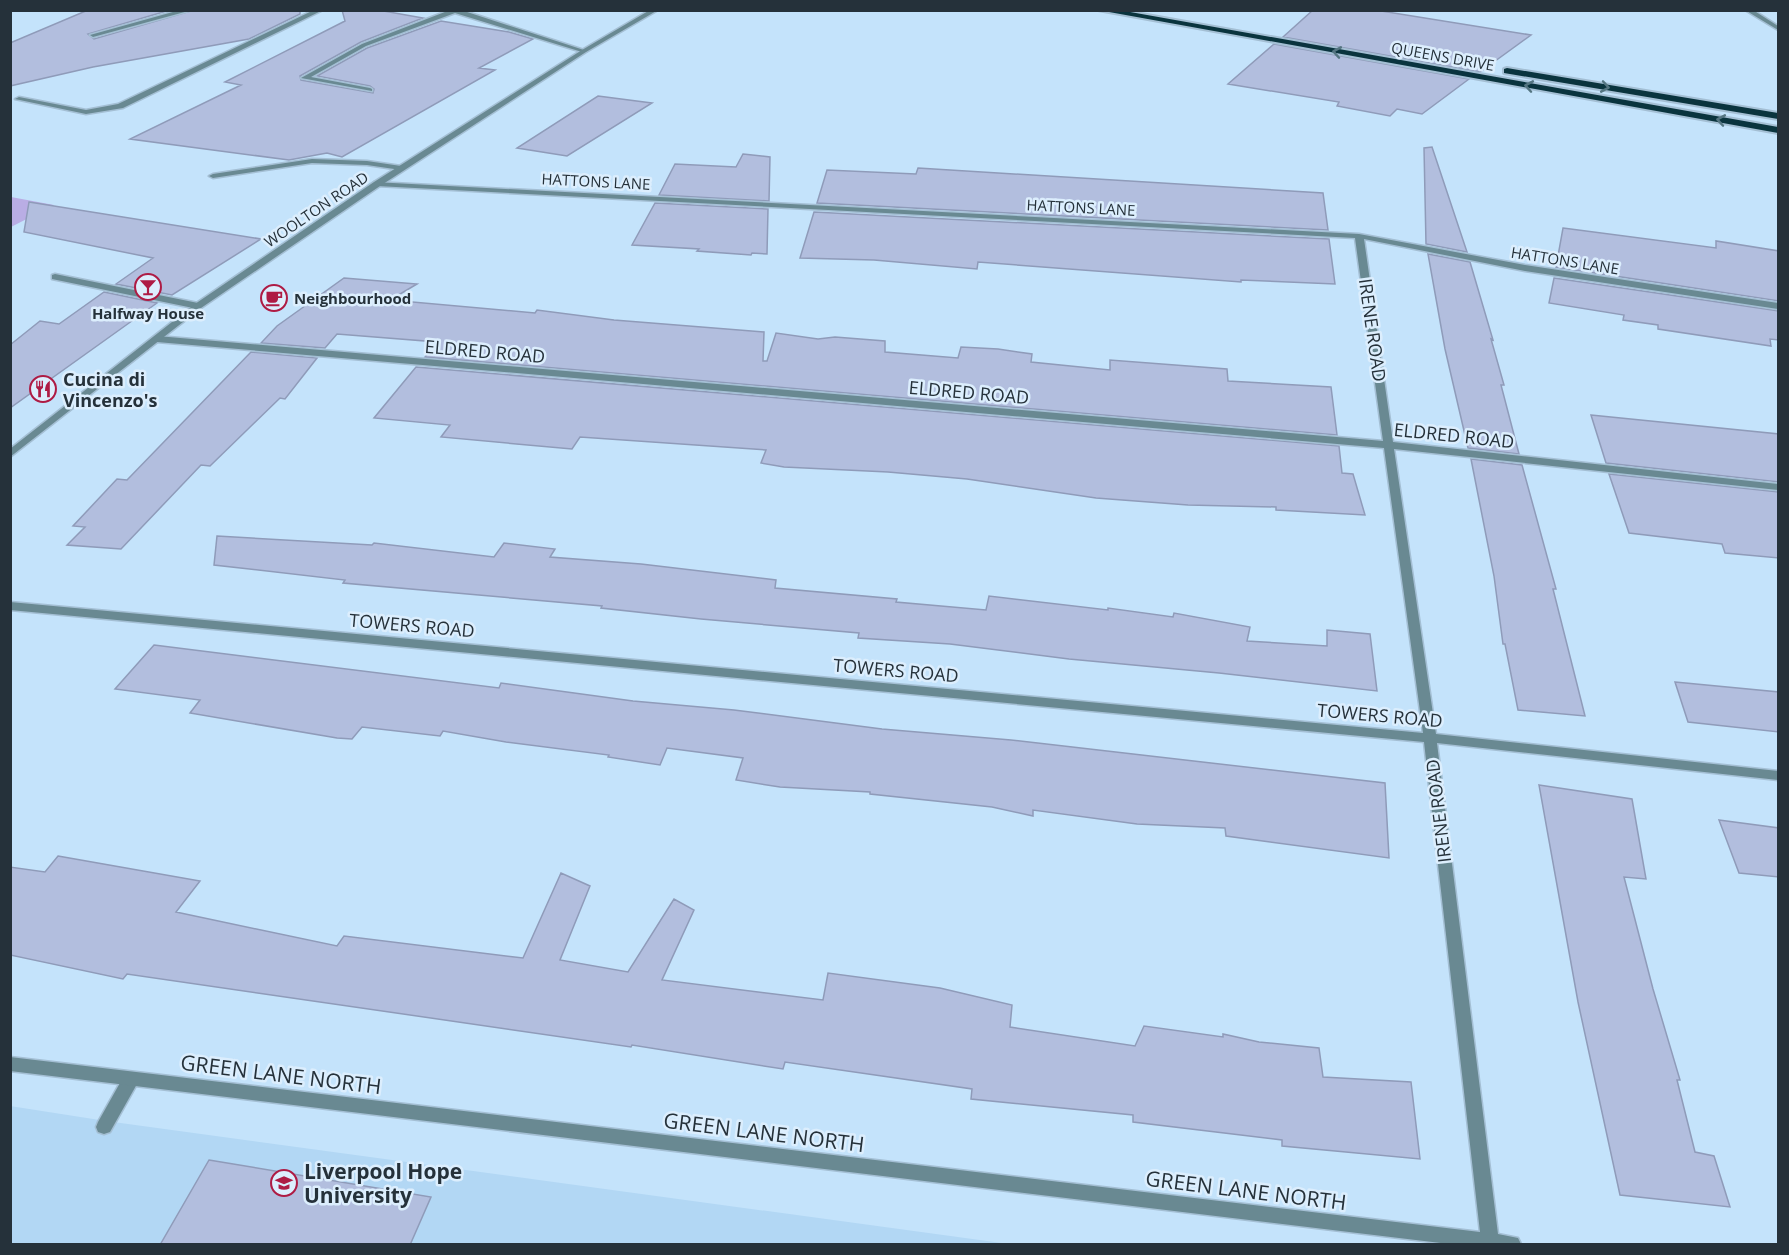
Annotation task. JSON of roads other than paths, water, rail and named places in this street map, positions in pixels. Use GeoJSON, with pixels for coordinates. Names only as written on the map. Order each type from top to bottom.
{"type":"FeatureCollection","features":[{"type":"Feature","properties":{"kind":"highway","name":"QUEENS DRIVE"},"geometry":{"type":"LineString","coordinates":[[1102,10],[1779,130]]}},
{"type":"Feature","properties":{"kind":"highway","name":"QUEENS DRIVE"},"geometry":{"type":"LineString","coordinates":[[1154,10],[1448,61]]}},
{"type":"Feature","properties":{"kind":"highway","name":"QUEENS DRIVE"},"geometry":{"type":"LineString","coordinates":[[1495,69],[1779,116]]}},
{"type":"Feature","properties":{"kind":"street"},"geometry":{"type":"LineString","coordinates":[[93,35],[189,10]]}},
{"type":"Feature","properties":{"kind":"street"},"geometry":{"type":"LineString","coordinates":[[19,99],[86,112],[120,106],[320,10]]}},
{"type":"Feature","properties":{"kind":"street","name":"WOOLTON ROAD"},"geometry":{"type":"LineString","coordinates":[[10,454],[198,306],[401,168],[584,51],[655,10]]}},
{"type":"Feature","properties":{"kind":"street"},"geometry":{"type":"LineString","coordinates":[[1748,10],[1779,28]]}},
{"type":"Feature","properties":{"kind":"street"},"geometry":{"type":"LineString","coordinates":[[369,90],[304,78],[364,45],[454,11],[584,51]]}},
{"type":"Feature","properties":{"kind":"street"},"geometry":{"type":"LineString","coordinates":[[213,176],[312,161],[355,162],[401,168]]}},
{"type":"Feature","properties":{"kind":"street","name":"HATTONS LANE"},"geometry":{"type":"LineString","coordinates":[[377,184],[1359,236],[1524,268],[1779,306]]}},
{"type":"Feature","properties":{"kind":"street","name":"IRENE ROAD"},"geometry":{"type":"LineString","coordinates":[[1359,236],[1430,738],[1489,1243]]}},
{"type":"Feature","properties":{"kind":"street"},"geometry":{"type":"LineString","coordinates":[[55,277],[198,306]]}},
{"type":"Feature","properties":{"kind":"street","name":"ELDRED ROAD"},"geometry":{"type":"LineString","coordinates":[[157,339],[1389,445],[1779,487]]}},
{"type":"Feature","properties":{"kind":"street","name":"TOWERS ROAD"},"geometry":{"type":"LineString","coordinates":[[10,606],[1430,738],[1779,775]]}},
{"type":"Feature","properties":{"kind":"street","name":"GREEN LANE NORTH"},"geometry":{"type":"LineString","coordinates":[[10,1064],[1512,1245]]}},
{"type":"Feature","properties":{"kind":"street"},"geometry":{"type":"LineString","coordinates":[[104,1127],[131,1079]]}},
{"type":"Feature","properties":{"kind":"place","name":"Halfway House"},"geometry":{"type":"Point","coordinates":[148,287]}},
{"type":"Feature","properties":{"kind":"place","name":"Neighbourhood"},"geometry":{"type":"Point","coordinates":[274,298]}},
{"type":"Feature","properties":{"kind":"place","name":"Cucina di Vincenzo's"},"geometry":{"type":"Point","coordinates":[43,389]}},
{"type":"Feature","properties":{"kind":"place","name":"Liverpool Hope University"},"geometry":{"type":"Point","coordinates":[284,1183]}}]}
